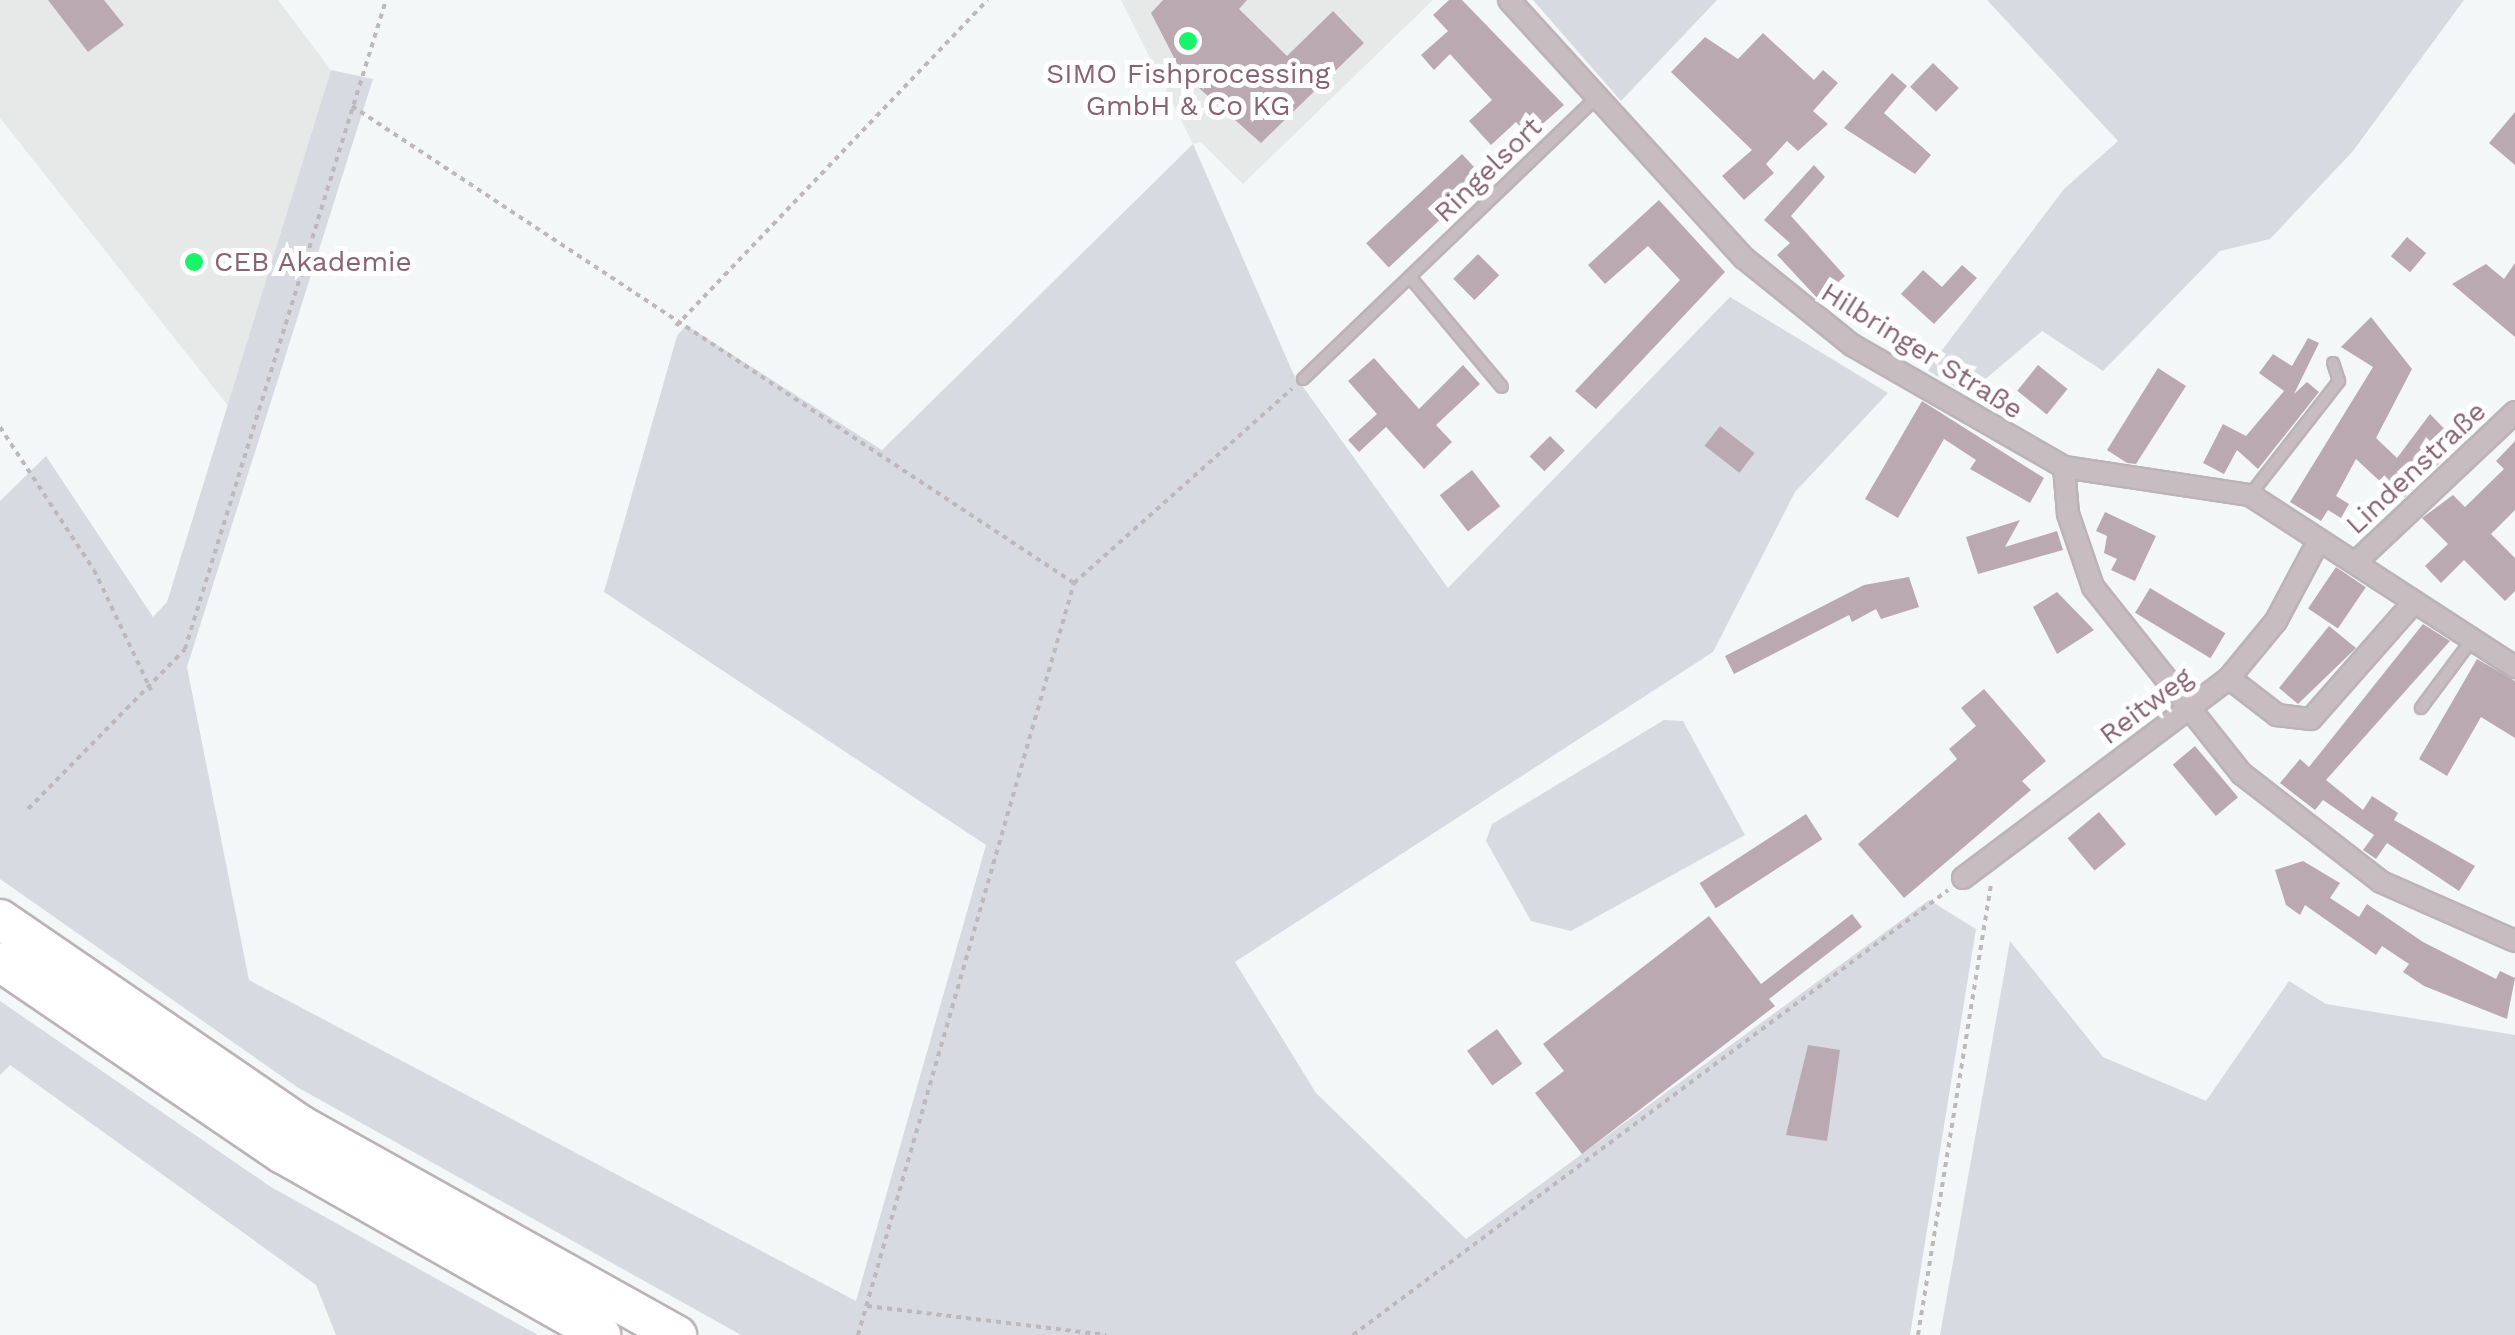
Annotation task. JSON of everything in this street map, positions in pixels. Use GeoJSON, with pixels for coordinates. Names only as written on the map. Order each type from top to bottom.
{"type":"FeatureCollection","features":[{"type":"Feature","properties":{"kind":"highway"},"geometry":{"type":"LineString","coordinates":[[0,919],[302,1124],[676,1335]]}},
{"type":"Feature","properties":{"kind":"highway"},"geometry":{"type":"LineString","coordinates":[[0,962],[283,1154],[601,1335]]}},
{"type":"Feature","properties":{"kind":"street","name":"Hilbringer Straße"},"geometry":{"type":"LineString","coordinates":[[1509,0],[1597,97],[1811,317],[2064,467],[2250,495],[2515,667]]}},
{"type":"Feature","properties":{"kind":"street","name":"Lindenstraße"},"geometry":{"type":"LineString","coordinates":[[2356,563],[2515,412]]}},
{"type":"Feature","properties":{"kind":"street"},"geometry":{"type":"LineString","coordinates":[[2064,467],[2068,514],[2093,587],[2185,712],[2330,847],[2425,909],[2515,941]]}},
{"type":"Feature","properties":{"kind":"street","name":"Reitweg"},"geometry":{"type":"LineString","coordinates":[[1964,878],[2229,678],[2276,621],[2319,540]]}},
{"type":"Feature","properties":{"kind":"street"},"geometry":{"type":"LineString","coordinates":[[2229,678],[2277,714],[2311,718],[2414,602]]}},
{"type":"Feature","properties":{"kind":"lane","name":"Ringelsort"},"geometry":{"type":"LineString","coordinates":[[1304,379],[1597,97]]}},
{"type":"Feature","properties":{"kind":"lane"},"geometry":{"type":"LineString","coordinates":[[1410,277],[1502,387]]}},
{"type":"Feature","properties":{"kind":"lane"},"geometry":{"type":"LineString","coordinates":[[2250,495],[2339,381],[2333,362]]}},
{"type":"Feature","properties":{"kind":"lane"},"geometry":{"type":"LineString","coordinates":[[2421,708],[2471,641]]}},
{"type":"Feature","properties":{"kind":"path"},"geometry":{"type":"LineString","coordinates":[[28,809],[151,690],[184,649],[386,0]]}},
{"type":"Feature","properties":{"kind":"path"},"geometry":{"type":"LineString","coordinates":[[676,326],[988,0]]}},
{"type":"Feature","properties":{"kind":"path"},"geometry":{"type":"LineString","coordinates":[[352,106],[676,326],[1074,584]]}},
{"type":"Feature","properties":{"kind":"path"},"geometry":{"type":"LineString","coordinates":[[858,1335],[1074,584],[1304,379]]}},
{"type":"Feature","properties":{"kind":"path"},"geometry":{"type":"LineString","coordinates":[[0,427],[94,570],[151,690]]}},
{"type":"Feature","properties":{"kind":"path"},"geometry":{"type":"LineString","coordinates":[[1918,1335],[1989,859]]}},
{"type":"Feature","properties":{"kind":"path"},"geometry":{"type":"LineString","coordinates":[[1353,1335],[1964,878]]}},
{"type":"Feature","properties":{"kind":"path"},"geometry":{"type":"LineString","coordinates":[[867,1306],[1106,1335]]}},
{"type":"Feature","properties":{"kind":"shaded area","name":"CEB Akademie"},"geometry":{"type":"Polygon","coordinates":[[[0,0],[278,0],[331,70],[229,407],[0,118],[0,0]]]}},
{"type":"Feature","properties":{"kind":"shaded area"},"geometry":{"type":"Polygon","coordinates":[[[1121,0],[1433,0],[1243,184],[1201,142],[1193,144],[1121,0]]]}},
{"type":"Feature","properties":{"kind":"shaded area"},"geometry":{"type":"Polygon","coordinates":[[[1533,0],[1717,0],[1621,101],[1533,0]]]}},
{"type":"Feature","properties":{"kind":"shaded area"},"geometry":{"type":"Polygon","coordinates":[[[1987,0],[2464,0],[2353,151],[2270,239],[2220,251],[2103,371],[2042,331],[1968,394],[1927,370],[2064,189],[2118,141],[1987,0]]]}},
{"type":"Feature","properties":{"kind":"shaded area"},"geometry":{"type":"Polygon","coordinates":[[[331,70],[373,79],[187,667],[249,980],[856,1301],[986,845],[604,592],[677,336],[686,325],[882,450],[1193,144],[1293,373],[1448,588],[1730,297],[1888,393],[1795,492],[1713,652],[1235,962],[1316,1093],[1466,1239],[1929,900],[1976,929],[1910,1335],[741,1335],[297,1087],[0,879],[0,501],[46,456],[153,617],[167,602],[331,70]]]}},
{"type":"Feature","properties":{"kind":"shaded area"},"geometry":{"type":"Polygon","coordinates":[[[1664,720],[1683,721],[1745,835],[1571,931],[1531,921],[1486,841],[1492,824],[1664,720]]]}},
{"type":"Feature","properties":{"kind":"shaded area"},"geometry":{"type":"Polygon","coordinates":[[[2010,941],[2103,1057],[2206,1101],[2289,981],[2326,1004],[2515,1035],[2515,1335],[1940,1335],[2010,941]]]}},
{"type":"Feature","properties":{"kind":"shaded area"},"geometry":{"type":"Polygon","coordinates":[[[0,1001],[271,1187],[538,1335],[336,1335],[316,1285],[10,1065],[0,1075],[0,1001]]]}},
{"type":"Feature","properties":{"kind":"building"},"geometry":{"type":"Polygon","coordinates":[[[48,0],[104,0],[124,25],[88,52],[48,0]]]}},
{"type":"Feature","properties":{"kind":"building"},"geometry":{"type":"Polygon","coordinates":[[[1163,0],[1247,0],[1239,9],[1287,56],[1333,11],[1364,43],[1261,143],[1182,73],[1151,13],[1163,0]]]}},
{"type":"Feature","properties":{"kind":"building"},"geometry":{"type":"Polygon","coordinates":[[[1449,0],[1462,0],[1564,105],[1529,136],[1516,122],[1491,145],[1469,121],[1492,100],[1450,54],[1434,70],[1421,55],[1448,31],[1433,15],[1449,0]]]}},
{"type":"Feature","properties":{"kind":"building"},"geometry":{"type":"Polygon","coordinates":[[[1763,33],[1814,80],[1823,70],[1838,83],[1813,111],[1828,124],[1798,151],[1787,141],[1766,164],[1774,173],[1744,200],[1722,176],[1752,150],[1671,72],[1705,37],[1738,59],[1763,33]]]}},
{"type":"Feature","properties":{"kind":"building"},"geometry":{"type":"Polygon","coordinates":[[[1933,63],[1959,88],[1936,112],[1910,87],[1933,63]]]}},
{"type":"Feature","properties":{"kind":"building"},"geometry":{"type":"Polygon","coordinates":[[[1892,73],[1907,86],[1884,113],[1931,155],[1915,174],[1844,128],[1892,73]]]}},
{"type":"Feature","properties":{"kind":"building"},"geometry":{"type":"Polygon","coordinates":[[[2515,112],[2515,165],[2489,143],[2515,112]]]}},
{"type":"Feature","properties":{"kind":"building"},"geometry":{"type":"Polygon","coordinates":[[[1462,154],[1485,178],[1389,267],[1366,243],[1462,154]]]}},
{"type":"Feature","properties":{"kind":"building"},"geometry":{"type":"Polygon","coordinates":[[[1814,165],[1825,177],[1791,216],[1845,276],[1819,300],[1777,255],[1790,243],[1764,220],[1814,165]]]}},
{"type":"Feature","properties":{"kind":"building"},"geometry":{"type":"Polygon","coordinates":[[[1659,200],[1725,272],[1596,409],[1575,391],[1680,280],[1648,246],[1605,284],[1588,265],[1659,200]]]}},
{"type":"Feature","properties":{"kind":"building"},"geometry":{"type":"Polygon","coordinates":[[[2407,237],[2426,253],[2410,272],[2391,256],[2407,237]]]}},
{"type":"Feature","properties":{"kind":"building"},"geometry":{"type":"Polygon","coordinates":[[[1478,254],[1499,275],[1474,300],[1453,279],[1478,254]]]}},
{"type":"Feature","properties":{"kind":"building"},"geometry":{"type":"Polygon","coordinates":[[[2515,263],[2515,337],[2452,284],[2486,264],[2504,279],[2515,263]]]}},
{"type":"Feature","properties":{"kind":"building"},"geometry":{"type":"Polygon","coordinates":[[[1962,265],[1977,278],[1934,324],[1901,294],[1923,270],[1942,287],[1962,265]]]}},
{"type":"Feature","properties":{"kind":"building"},"geometry":{"type":"Polygon","coordinates":[[[2371,317],[2412,369],[2376,438],[2397,458],[2430,414],[2459,444],[2401,501],[2356,459],[2336,496],[2349,504],[2341,518],[2328,510],[2321,521],[2290,502],[2373,367],[2341,347],[2371,317]]]}},
{"type":"Feature","properties":{"kind":"building"},"geometry":{"type":"Polygon","coordinates":[[[2308,338],[2319,343],[2294,394],[2307,382],[2319,392],[2258,469],[2237,450],[2224,474],[2203,463],[2223,424],[2246,436],[2284,391],[2259,373],[2273,354],[2292,366],[2308,338]]]}},
{"type":"Feature","properties":{"kind":"building"},"geometry":{"type":"Polygon","coordinates":[[[1374,358],[1419,409],[1463,365],[1480,384],[1436,425],[1452,442],[1424,469],[1386,427],[1359,452],[1348,440],[1377,414],[1348,381],[1374,358]]]}},
{"type":"Feature","properties":{"kind":"building"},"geometry":{"type":"Polygon","coordinates":[[[2038,365],[2068,389],[2047,415],[2017,391],[2038,365]]]}},
{"type":"Feature","properties":{"kind":"building"},"geometry":{"type":"Polygon","coordinates":[[[2158,368],[2186,386],[2136,464],[2127,463],[2107,450],[2158,368]]]}},
{"type":"Feature","properties":{"kind":"building"},"geometry":{"type":"Polygon","coordinates":[[[1922,401],[2044,478],[2030,503],[1970,469],[1976,460],[1944,439],[1898,518],[1865,499],[1922,401]]]}},
{"type":"Feature","properties":{"kind":"building"},"geometry":{"type":"Polygon","coordinates":[[[1720,426],[1755,453],[1739,473],[1705,446],[1720,426]]]}},
{"type":"Feature","properties":{"kind":"building"},"geometry":{"type":"Polygon","coordinates":[[[1550,436],[1565,451],[1544,471],[1529,457],[1550,436]]]}},
{"type":"Feature","properties":{"kind":"building"},"geometry":{"type":"Polygon","coordinates":[[[2515,441],[2515,510],[2491,534],[2515,558],[2515,591],[2505,601],[2464,560],[2441,583],[2425,566],[2448,544],[2422,518],[2453,495],[2465,507],[2504,469],[2496,461],[2515,441]]]}},
{"type":"Feature","properties":{"kind":"building"},"geometry":{"type":"Polygon","coordinates":[[[1472,470],[1500,506],[1468,531],[1440,495],[1472,470]]]}},
{"type":"Feature","properties":{"kind":"building"},"geometry":{"type":"Polygon","coordinates":[[[2105,512],[2156,536],[2135,581],[2111,570],[2117,559],[2104,553],[2107,536],[2096,531],[2105,512]]]}},
{"type":"Feature","properties":{"kind":"building"},"geometry":{"type":"Polygon","coordinates":[[[2020,520],[2005,547],[2057,531],[2063,550],[1978,574],[1966,537],[2020,520]]]}},
{"type":"Feature","properties":{"kind":"building"},"geometry":{"type":"Polygon","coordinates":[[[2336,567],[2366,587],[2338,629],[2308,608],[2336,567]]]}},
{"type":"Feature","properties":{"kind":"building"},"geometry":{"type":"Polygon","coordinates":[[[1909,577],[1919,607],[1881,619],[1876,609],[1852,622],[1849,615],[1734,674],[1725,656],[1864,585],[1909,577]]]}},
{"type":"Feature","properties":{"kind":"building"},"geometry":{"type":"Polygon","coordinates":[[[2150,588],[2225,633],[2210,658],[2135,613],[2150,588]]]}},
{"type":"Feature","properties":{"kind":"building"},"geometry":{"type":"Polygon","coordinates":[[[2057,592],[2094,630],[2057,654],[2033,607],[2057,592]]]}},
{"type":"Feature","properties":{"kind":"building"},"geometry":{"type":"Polygon","coordinates":[[[2423,624],[2450,641],[2326,780],[2363,810],[2372,796],[2398,813],[2394,820],[2475,866],[2459,891],[2387,843],[2376,859],[2363,850],[2374,835],[2323,800],[2315,810],[2280,783],[2300,759],[2309,767],[2423,624]]]}},
{"type":"Feature","properties":{"kind":"building"},"geometry":{"type":"Polygon","coordinates":[[[2329,626],[2356,648],[2298,704],[2279,688],[2329,626]]]}},
{"type":"Feature","properties":{"kind":"building"},"geometry":{"type":"Polygon","coordinates":[[[2477,659],[2515,681],[2515,738],[2481,717],[2447,776],[2419,759],[2477,659]]]}},
{"type":"Feature","properties":{"kind":"building"},"geometry":{"type":"Polygon","coordinates":[[[1984,689],[2046,761],[2022,781],[2031,790],[1904,898],[1858,844],[1957,759],[1949,749],[1976,726],[1961,708],[1984,689]]]}},
{"type":"Feature","properties":{"kind":"building"},"geometry":{"type":"Polygon","coordinates":[[[2195,746],[2238,797],[2216,816],[2173,765],[2195,746]]]}},
{"type":"Feature","properties":{"kind":"building"},"geometry":{"type":"Polygon","coordinates":[[[2099,812],[2126,844],[2095,871],[2068,838],[2099,812]]]}},
{"type":"Feature","properties":{"kind":"building"},"geometry":{"type":"Polygon","coordinates":[[[1806,814],[1822,839],[1716,908],[1699,883],[1806,814]]]}},
{"type":"Feature","properties":{"kind":"building"},"geometry":{"type":"Polygon","coordinates":[[[2303,861],[2340,883],[2330,898],[2359,917],[2367,904],[2423,942],[2496,979],[2500,971],[2515,978],[2507,1019],[2424,986],[2403,972],[2409,964],[2382,946],[2376,955],[2305,905],[2300,915],[2286,905],[2275,870],[2303,861]]]}},
{"type":"Feature","properties":{"kind":"building"},"geometry":{"type":"Polygon","coordinates":[[[1852,914],[1862,927],[1769,999],[1775,1006],[1582,1154],[1535,1093],[1564,1071],[1543,1044],[1709,916],[1761,984],[1852,914]]]}},
{"type":"Feature","properties":{"kind":"building"},"geometry":{"type":"Polygon","coordinates":[[[1497,1029],[1522,1064],[1492,1086],[1467,1051],[1497,1029]]]}},
{"type":"Feature","properties":{"kind":"building"},"geometry":{"type":"Polygon","coordinates":[[[1808,1045],[1840,1050],[1827,1141],[1786,1135],[1808,1045]]]}},
{"type":"Feature","properties":{"kind":"place","name":"SIMO Fishprocessing GmbH & Co KG"},"geometry":{"type":"Point","coordinates":[1188,41]}},
{"type":"Feature","properties":{"kind":"place","name":"CEB Akademie"},"geometry":{"type":"Point","coordinates":[194,262]}}]}
